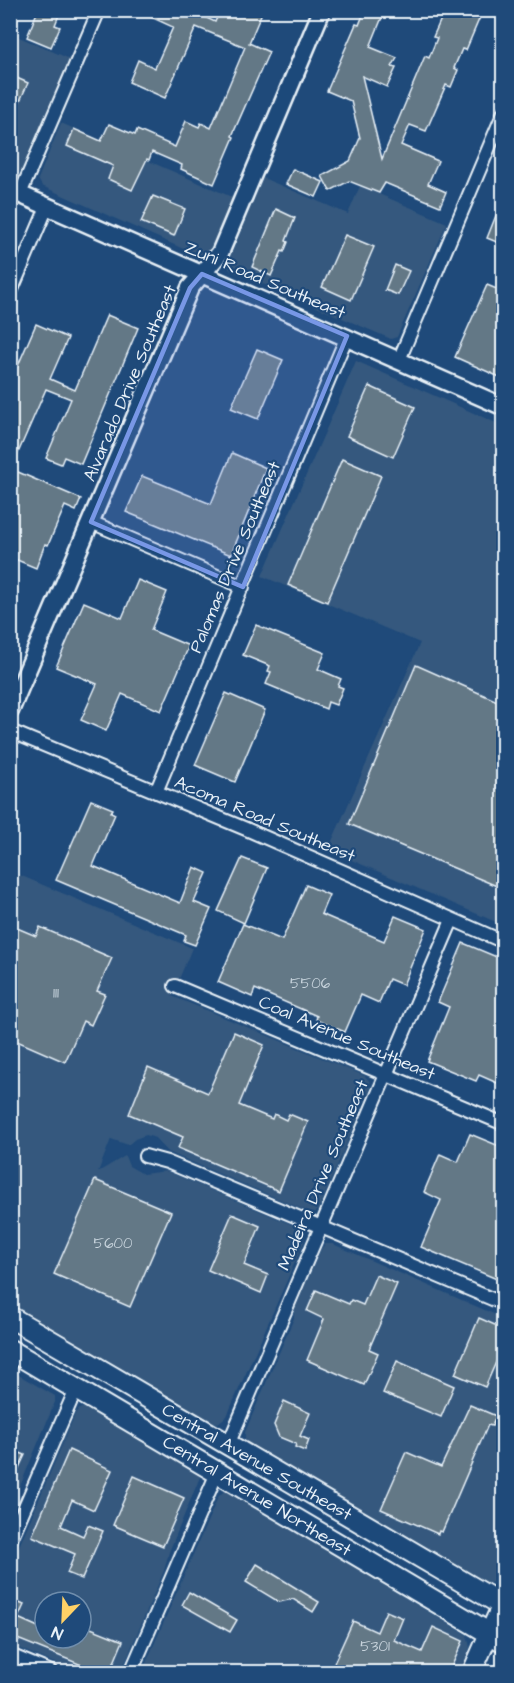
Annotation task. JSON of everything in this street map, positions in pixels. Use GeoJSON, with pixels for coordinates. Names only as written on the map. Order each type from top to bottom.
{"type":"FeatureCollection","features":[{"type":"Feature","properties":{"kind":"main road","name":"Central Avenue Southeast"},"geometry":{"type":"LineString","coordinates":[[10,1317],[503,1604]]}},
{"type":"Feature","properties":{"kind":"main road","name":"Central Avenue Northeast"},"geometry":{"type":"LineString","coordinates":[[10,1350],[496,1638]]}},
{"type":"Feature","properties":{"kind":"main road"},"geometry":{"type":"LineString","coordinates":[[472,1672],[496,1638],[503,1604]]}},
{"type":"Feature","properties":{"kind":"street"},"geometry":{"type":"LineString","coordinates":[[15,192],[99,10]]}},
{"type":"Feature","properties":{"kind":"street","name":"Alvarado Drive Southeast"},"geometry":{"type":"LineString","coordinates":[[10,711],[190,288],[220,253],[322,10]]}},
{"type":"Feature","properties":{"kind":"street"},"geometry":{"type":"LineString","coordinates":[[399,360],[504,112]]}},
{"type":"Feature","properties":{"kind":"street","name":"Zuni Road Southeast"},"geometry":{"type":"LineString","coordinates":[[15,192],[347,336],[504,407]]}},
{"type":"Feature","properties":{"kind":"street"},"geometry":{"type":"LineString","coordinates":[[10,294],[47,207]]}},
{"type":"Feature","properties":{"kind":"street","name":"Palomas Drive Southeast"},"geometry":{"type":"LineString","coordinates":[[156,792],[347,336]]}},
{"type":"Feature","properties":{"kind":"street"},"geometry":{"type":"LineString","coordinates":[[92,522],[243,587]]}},
{"type":"Feature","properties":{"kind":"street","name":"Acoma Road Southeast"},"geometry":{"type":"LineString","coordinates":[[10,731],[504,942]]}},
{"type":"Feature","properties":{"kind":"street","name":"Madeira Drive Southeast"},"geometry":{"type":"LineString","coordinates":[[228,1445],[452,920]]}},
{"type":"Feature","properties":{"kind":"street","name":"Coal Avenue Southeast"},"geometry":{"type":"LineString","coordinates":[[175,986],[504,1124]]}},
{"type":"Feature","properties":{"kind":"street"},"geometry":{"type":"LineString","coordinates":[[145,1156],[167,1162],[504,1304]]}},
{"type":"Feature","properties":{"kind":"street"},"geometry":{"type":"LineString","coordinates":[[10,1541],[76,1389]]}},
{"type":"Feature","properties":{"kind":"street"},"geometry":{"type":"LineString","coordinates":[[131,1672],[217,1473]]}},
{"type":"Feature","properties":{"kind":"street"},"geometry":{"type":"LineString","coordinates":[[10,1655],[51,1672]]}},
{"type":"Feature","properties":{"kind":"highlighted area"},"geometry":{"type":"Polygon","coordinates":[[[202,274],[347,336],[243,587],[91,522],[190,288],[202,274]]]}},
{"type":"Feature","properties":{"kind":"shaded area"},"geometry":{"type":"Polygon","coordinates":[[[12,34],[70,59],[22,170],[16,174],[11,173],[10,38],[12,34]]]}},
{"type":"Feature","properties":{"kind":"shaded area"},"geometry":{"type":"Polygon","coordinates":[[[61,123],[234,198],[210,255],[205,257],[197,255],[42,186],[38,179],[61,123]]]}},
{"type":"Feature","properties":{"kind":"shaded area"},"geometry":{"type":"Polygon","coordinates":[[[263,178],[348,214],[360,186],[447,223],[397,337],[391,339],[230,270],[227,265],[263,178]]]}},
{"type":"Feature","properties":{"kind":"shaded area"},"geometry":{"type":"Polygon","coordinates":[[[356,361],[503,426],[503,925],[328,850],[420,643],[262,576],[356,361]]]}},
{"type":"Feature","properties":{"kind":"shaded area"},"geometry":{"type":"Polygon","coordinates":[[[10,871],[192,948],[172,996],[365,1076],[370,1082],[370,1089],[319,1208],[315,1212],[309,1212],[168,1152],[155,1138],[146,1135],[135,1139],[128,1145],[111,1139],[98,1172],[125,1156],[129,1166],[143,1174],[166,1171],[300,1228],[305,1233],[304,1242],[227,1416],[218,1423],[208,1421],[11,1304],[10,871]]]}},
{"type":"Feature","properties":{"kind":"shaded area"},"geometry":{"type":"Polygon","coordinates":[[[325,1244],[333,1244],[503,1318],[503,1573],[497,1580],[490,1583],[482,1582],[250,1446],[245,1439],[245,1432],[294,1318],[294,1311],[325,1244]]]}},
{"type":"Feature","properties":{"kind":"shaded area"},"geometry":{"type":"Polygon","coordinates":[[[10,1370],[55,1396],[55,1402],[11,1508],[10,1370]]]}},
{"type":"Feature","properties":{"kind":"shaded area"},"geometry":{"type":"Polygon","coordinates":[[[81,1408],[85,1408],[195,1471],[200,1477],[169,1552],[164,1571],[121,1672],[76,1672],[11,1645],[11,1565],[76,1412],[81,1408]]]}},
{"type":"Feature","properties":{"kind":"shaded area"},"geometry":{"type":"Polygon","coordinates":[[[224,1491],[228,1491],[467,1635],[470,1647],[461,1672],[142,1672],[218,1497],[224,1491]]]}},
{"type":"Feature","properties":{"kind":"building"},"geometry":{"type":"Polygon","coordinates":[[[38,10],[61,10],[55,25],[60,27],[51,47],[27,37],[38,10]]]}},
{"type":"Feature","properties":{"kind":"building"},"geometry":{"type":"Polygon","coordinates":[[[136,10],[190,10],[215,22],[220,10],[263,10],[249,43],[269,52],[232,136],[234,137],[214,184],[181,169],[182,165],[152,152],[132,190],[108,179],[113,166],[67,146],[74,129],[101,141],[109,124],[135,135],[137,130],[175,147],[186,121],[199,127],[201,123],[211,128],[245,47],[196,27],[165,98],[129,82],[138,60],[155,68],[173,27],[136,10]]]}},
{"type":"Feature","properties":{"kind":"building"},"geometry":{"type":"Polygon","coordinates":[[[365,10],[385,10],[370,47],[397,58],[392,67],[396,68],[387,87],[362,76],[382,159],[425,56],[429,58],[437,38],[433,37],[445,10],[483,10],[466,50],[462,49],[454,68],[458,70],[451,87],[446,85],[426,131],[410,125],[401,145],[438,161],[428,184],[446,192],[440,206],[385,183],[379,193],[349,181],[330,191],[322,176],[350,161],[360,138],[351,101],[327,91],[356,24],[359,25],[365,10]]]}},
{"type":"Feature","properties":{"kind":"building"},"geometry":{"type":"Polygon","coordinates":[[[10,75],[28,83],[10,123],[10,75]]]}},
{"type":"Feature","properties":{"kind":"building"},"geometry":{"type":"Polygon","coordinates":[[[293,169],[323,182],[316,197],[286,184],[293,169]]]}},
{"type":"Feature","properties":{"kind":"building"},"geometry":{"type":"Polygon","coordinates":[[[153,196],[185,209],[174,236],[141,222],[153,196]]]}},
{"type":"Feature","properties":{"kind":"building"},"geometry":{"type":"Polygon","coordinates":[[[504,198],[504,245],[487,238],[504,198]]]}},
{"type":"Feature","properties":{"kind":"building"},"geometry":{"type":"Polygon","coordinates":[[[276,209],[295,218],[284,252],[282,251],[271,276],[252,267],[276,209]]]}},
{"type":"Feature","properties":{"kind":"building"},"geometry":{"type":"Polygon","coordinates":[[[345,235],[374,247],[351,300],[322,287],[345,235]]]}},
{"type":"Feature","properties":{"kind":"building"},"geometry":{"type":"Polygon","coordinates":[[[395,265],[409,271],[398,295],[385,290],[395,265]]]}},
{"type":"Feature","properties":{"kind":"building"},"geometry":{"type":"Polygon","coordinates":[[[487,285],[504,292],[504,379],[455,357],[487,285]]]}},
{"type":"Feature","properties":{"kind":"building"},"geometry":{"type":"Polygon","coordinates":[[[107,315],[138,328],[81,464],[64,457],[61,464],[46,458],[71,399],[46,389],[11,469],[81,499],[76,511],[65,506],[48,545],[45,544],[36,568],[10,557],[10,384],[36,324],[68,338],[50,379],[75,390],[107,315]]]}},
{"type":"Feature","properties":{"kind":"building"},"geometry":{"type":"Polygon","coordinates":[[[257,349],[283,360],[258,419],[231,408],[257,349]]]}},
{"type":"Feature","properties":{"kind":"building"},"geometry":{"type":"Polygon","coordinates":[[[369,386],[415,407],[393,457],[347,436],[369,386]]]}},
{"type":"Feature","properties":{"kind":"building"},"geometry":{"type":"Polygon","coordinates":[[[232,453],[266,468],[231,555],[126,512],[142,476],[211,504],[232,453]]]}},
{"type":"Feature","properties":{"kind":"building"},"geometry":{"type":"Polygon","coordinates":[[[342,459],[381,476],[327,602],[288,585],[342,459]]]}},
{"type":"Feature","properties":{"kind":"building"},"geometry":{"type":"Polygon","coordinates":[[[138,580],[167,592],[151,630],[189,646],[161,711],[122,694],[106,731],[81,720],[97,684],[56,667],[84,602],[122,618],[138,580]]]}},
{"type":"Feature","properties":{"kind":"building"},"geometry":{"type":"Polygon","coordinates":[[[256,625],[325,653],[318,669],[341,679],[338,686],[343,688],[336,705],[328,702],[326,709],[266,684],[271,672],[268,671],[270,666],[243,655],[256,625]]]}},
{"type":"Feature","properties":{"kind":"building"},"geometry":{"type":"Polygon","coordinates":[[[416,665],[504,704],[504,889],[349,824],[416,665]]]}},
{"type":"Feature","properties":{"kind":"building"},"geometry":{"type":"Polygon","coordinates":[[[226,693],[265,710],[235,782],[195,765],[226,693]]]}},
{"type":"Feature","properties":{"kind":"building"},"geometry":{"type":"Polygon","coordinates":[[[91,800],[113,809],[111,812],[115,814],[93,866],[180,903],[194,867],[207,873],[194,902],[211,909],[195,945],[184,941],[186,935],[56,880],[91,800]]]}},
{"type":"Feature","properties":{"kind":"building"},"geometry":{"type":"Polygon","coordinates":[[[242,858],[267,868],[244,923],[218,911],[242,858]]]}},
{"type":"Feature","properties":{"kind":"building"},"geometry":{"type":"Polygon","coordinates":[[[306,885],[329,895],[321,914],[384,941],[395,916],[426,929],[403,985],[389,979],[379,1003],[361,995],[345,1032],[316,1020],[317,1016],[255,989],[252,997],[218,982],[243,924],[282,940],[306,885]]]}},
{"type":"Feature","properties":{"kind":"building"},"geometry":{"type":"Polygon","coordinates":[[[10,925],[36,936],[40,927],[112,958],[97,991],[105,994],[91,1025],[83,1021],[65,1062],[10,1038],[10,925]]]}},
{"type":"Feature","properties":{"kind":"building"},"geometry":{"type":"Polygon","coordinates":[[[463,943],[504,960],[504,1086],[479,1075],[476,1081],[427,1061],[449,1007],[438,1002],[463,943]]]}},
{"type":"Feature","properties":{"kind":"building"},"geometry":{"type":"Polygon","coordinates":[[[234,1032],[264,1045],[239,1105],[272,1119],[274,1114],[286,1120],[289,1114],[308,1122],[279,1191],[178,1148],[183,1137],[129,1114],[148,1067],[208,1093],[234,1032]]]}},
{"type":"Feature","properties":{"kind":"building"},"geometry":{"type":"Polygon","coordinates":[[[470,1134],[504,1148],[504,1282],[421,1247],[441,1200],[424,1192],[440,1154],[458,1162],[470,1134]]]}},
{"type":"Feature","properties":{"kind":"building"},"geometry":{"type":"Polygon","coordinates":[[[95,1180],[171,1212],[130,1307],[54,1274],[95,1180]]]}},
{"type":"Feature","properties":{"kind":"building"},"geometry":{"type":"Polygon","coordinates":[[[232,1214],[260,1226],[244,1265],[268,1275],[261,1293],[208,1270],[232,1214]]]}},
{"type":"Feature","properties":{"kind":"building"},"geometry":{"type":"Polygon","coordinates":[[[376,1275],[397,1284],[369,1349],[378,1353],[364,1385],[307,1360],[324,1319],[307,1311],[316,1290],[349,1304],[351,1300],[363,1305],[376,1275]]]}},
{"type":"Feature","properties":{"kind":"building"},"geometry":{"type":"Polygon","coordinates":[[[479,1318],[504,1329],[504,1344],[485,1387],[455,1374],[479,1318]]]}},
{"type":"Feature","properties":{"kind":"building"},"geometry":{"type":"Polygon","coordinates":[[[397,1361],[454,1386],[441,1417],[383,1393],[397,1361]]]}},
{"type":"Feature","properties":{"kind":"building"},"geometry":{"type":"Polygon","coordinates":[[[284,1401],[310,1413],[300,1436],[309,1440],[305,1451],[295,1447],[296,1444],[279,1437],[274,1425],[284,1401]]]}},
{"type":"Feature","properties":{"kind":"building"},"geometry":{"type":"Polygon","coordinates":[[[470,1405],[496,1416],[492,1426],[488,1425],[442,1532],[439,1531],[438,1534],[381,1509],[406,1452],[441,1467],[470,1405]]]}},
{"type":"Feature","properties":{"kind":"building"},"geometry":{"type":"Polygon","coordinates":[[[10,1449],[25,1455],[10,1487],[10,1449]]]}},
{"type":"Feature","properties":{"kind":"building"},"geometry":{"type":"Polygon","coordinates":[[[69,1450],[112,1470],[94,1510],[72,1500],[61,1526],[83,1536],[88,1525],[103,1531],[82,1579],[67,1573],[75,1554],[32,1536],[69,1450]]]}},
{"type":"Feature","properties":{"kind":"building"},"geometry":{"type":"Polygon","coordinates":[[[134,1476],[184,1498],[163,1546],[113,1525],[134,1476]]]}},
{"type":"Feature","properties":{"kind":"building"},"geometry":{"type":"Polygon","coordinates":[[[257,1564],[319,1602],[313,1612],[293,1599],[279,1602],[246,1582],[257,1564]]]}},
{"type":"Feature","properties":{"kind":"building"},"geometry":{"type":"Polygon","coordinates":[[[189,1592],[237,1620],[230,1632],[182,1605],[189,1592]]]}},
{"type":"Feature","properties":{"kind":"building"},"geometry":{"type":"Polygon","coordinates":[[[10,1599],[24,1605],[18,1618],[33,1625],[33,1645],[10,1636],[10,1599]]]}},
{"type":"Feature","properties":{"kind":"building"},"geometry":{"type":"Polygon","coordinates":[[[386,1611],[403,1618],[394,1640],[422,1652],[433,1627],[463,1641],[449,1672],[330,1672],[353,1621],[377,1632],[386,1611]]]}},
{"type":"Feature","properties":{"kind":"building"},"geometry":{"type":"Polygon","coordinates":[[[93,1629],[123,1641],[110,1672],[99,1672],[45,1650],[93,1650],[93,1629]]]}}]}
